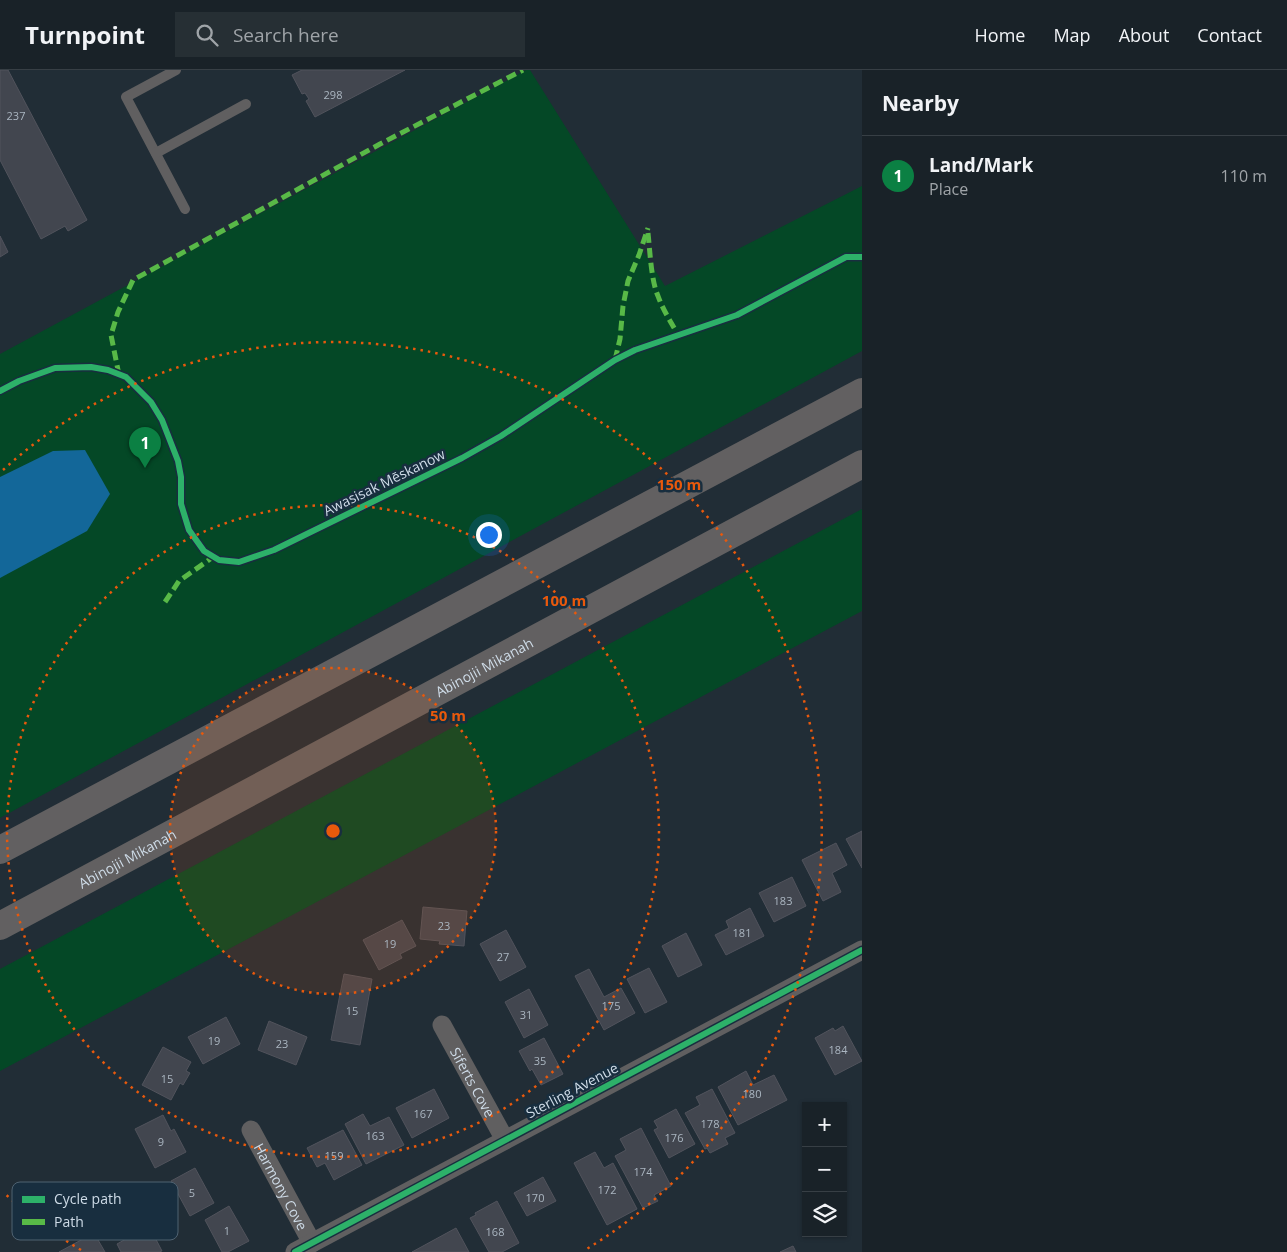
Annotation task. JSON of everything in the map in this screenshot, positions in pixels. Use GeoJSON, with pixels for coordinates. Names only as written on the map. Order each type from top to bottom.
{"type":"FeatureCollection","features":[{"type":"Feature","properties":{"kind":"main road"},"geometry":{"type":"LineString","coordinates":[[0,850],[862,392]]}},
{"type":"Feature","properties":{"kind":"main road","name":"Abinojii Mikanah"},"geometry":{"type":"LineString","coordinates":[[0,926],[862,464]]}},
{"type":"Feature","properties":{"kind":"street","name":"Sterling Avenue"},"geometry":{"type":"LineString","coordinates":[[294,1252],[862,950]]}},
{"type":"Feature","properties":{"kind":"street","name":"Siferts Cove"},"geometry":{"type":"LineString","coordinates":[[442,1025],[504,1140]]}},
{"type":"Feature","properties":{"kind":"street","name":"Harmony Cove"},"geometry":{"type":"LineString","coordinates":[[251,1130],[312,1243]]}},
{"type":"Feature","properties":{"kind":"lane"},"geometry":{"type":"LineString","coordinates":[[176,70],[126,97],[185,209]]}},
{"type":"Feature","properties":{"kind":"lane"},"geometry":{"type":"LineString","coordinates":[[156,153],[246,104]]}},
{"type":"Feature","properties":{"kind":"green space"},"geometry":{"type":"Polygon","coordinates":[[[526,70],[530,70],[665,286],[862,186],[862,351],[0,818],[0,354],[526,70]]]}},
{"type":"Feature","properties":{"kind":"green space"},"geometry":{"type":"Polygon","coordinates":[[[862,509],[862,611],[0,1071],[0,969],[862,509]]]}},
{"type":"Feature","properties":{"kind":"water"},"geometry":{"type":"Polygon","coordinates":[[[85,450],[110,494],[87,531],[0,578],[0,477],[53,451],[85,450]]]}},
{"type":"Feature","properties":{"kind":"building"},"geometry":{"type":"Polygon","coordinates":[[[0,70],[8,70],[87,220],[68,231],[65,226],[41,239],[0,160],[0,70]]]}},
{"type":"Feature","properties":{"kind":"building"},"geometry":{"type":"Polygon","coordinates":[[[302,70],[405,70],[315,117],[306,101],[309,99],[305,93],[302,94],[292,75],[302,70]]]}},
{"type":"Feature","properties":{"kind":"building"},"geometry":{"type":"Polygon","coordinates":[[[0,236],[8,252],[0,257],[0,236]]]}},
{"type":"Feature","properties":{"kind":"building"},"geometry":{"type":"Polygon","coordinates":[[[862,831],[862,868],[846,839],[862,831]]]}},
{"type":"Feature","properties":{"kind":"building"},"geometry":{"type":"Polygon","coordinates":[[[836,843],[847,865],[832,873],[841,892],[823,901],[802,860],[836,843]]]}},
{"type":"Feature","properties":{"kind":"building"},"geometry":{"type":"Polygon","coordinates":[[[792,877],[806,906],[774,922],[759,893],[792,877]]]}},
{"type":"Feature","properties":{"kind":"building"},"geometry":{"type":"Polygon","coordinates":[[[423,907],[467,911],[464,946],[439,944],[440,941],[420,939],[423,907]]]}},
{"type":"Feature","properties":{"kind":"building"},"geometry":{"type":"Polygon","coordinates":[[[750,908],[764,936],[726,955],[715,935],[729,928],[726,921],[750,908]]]}},
{"type":"Feature","properties":{"kind":"building"},"geometry":{"type":"Polygon","coordinates":[[[402,920],[416,946],[400,954],[402,958],[379,970],[363,940],[402,920]]]}},
{"type":"Feature","properties":{"kind":"building"},"geometry":{"type":"Polygon","coordinates":[[[506,930],[526,967],[500,981],[480,944],[506,930]]]}},
{"type":"Feature","properties":{"kind":"building"},"geometry":{"type":"Polygon","coordinates":[[[686,933],[702,965],[678,977],[662,946],[686,933]]]}},
{"type":"Feature","properties":{"kind":"building"},"geometry":{"type":"Polygon","coordinates":[[[649,968],[667,1002],[645,1013],[627,979],[649,968]]]}},
{"type":"Feature","properties":{"kind":"building"},"geometry":{"type":"Polygon","coordinates":[[[589,969],[604,997],[621,988],[635,1013],[604,1030],[575,976],[589,969]]]}},
{"type":"Feature","properties":{"kind":"building"},"geometry":{"type":"Polygon","coordinates":[[[344,974],[372,979],[360,1045],[331,1040],[344,974]]]}},
{"type":"Feature","properties":{"kind":"building"},"geometry":{"type":"Polygon","coordinates":[[[529,989],[548,1025],[524,1038],[505,1002],[529,989]]]}},
{"type":"Feature","properties":{"kind":"building"},"geometry":{"type":"Polygon","coordinates":[[[226,1017],[240,1044],[203,1064],[188,1037],[226,1017]]]}},
{"type":"Feature","properties":{"kind":"building"},"geometry":{"type":"Polygon","coordinates":[[[269,1021],[307,1037],[296,1065],[258,1050],[269,1021]]]}},
{"type":"Feature","properties":{"kind":"building"},"geometry":{"type":"Polygon","coordinates":[[[843,1026],[862,1061],[835,1075],[815,1038],[833,1028],[835,1031],[843,1026]]]}},
{"type":"Feature","properties":{"kind":"building"},"geometry":{"type":"Polygon","coordinates":[[[544,1038],[563,1074],[541,1085],[532,1069],[530,1071],[519,1051],[544,1038]]]}},
{"type":"Feature","properties":{"kind":"building"},"geometry":{"type":"Polygon","coordinates":[[[163,1047],[191,1062],[186,1071],[190,1073],[183,1085],[180,1083],[171,1100],[142,1085],[163,1047]]]}},
{"type":"Feature","properties":{"kind":"building"},"geometry":{"type":"Polygon","coordinates":[[[746,1071],[753,1085],[774,1075],[787,1100],[738,1125],[718,1087],[746,1071]]]}},
{"type":"Feature","properties":{"kind":"building"},"geometry":{"type":"Polygon","coordinates":[[[434,1089],[449,1118],[412,1138],[396,1108],[434,1089]]]}},
{"type":"Feature","properties":{"kind":"building"},"geometry":{"type":"Polygon","coordinates":[[[712,1089],[735,1133],[725,1138],[728,1144],[710,1153],[707,1148],[705,1149],[685,1113],[700,1105],[696,1097],[712,1089]]]}},
{"type":"Feature","properties":{"kind":"building"},"geometry":{"type":"Polygon","coordinates":[[[676,1109],[695,1144],[669,1158],[654,1130],[658,1128],[654,1121],[676,1109]]]}},
{"type":"Feature","properties":{"kind":"building"},"geometry":{"type":"Polygon","coordinates":[[[363,1114],[370,1126],[389,1117],[404,1145],[366,1164],[345,1124],[363,1114]]]}},
{"type":"Feature","properties":{"kind":"building"},"geometry":{"type":"Polygon","coordinates":[[[163,1115],[171,1131],[174,1129],[186,1152],[155,1168],[135,1129],[163,1115]]]}},
{"type":"Feature","properties":{"kind":"building"},"geometry":{"type":"Polygon","coordinates":[[[641,1128],[671,1186],[654,1195],[658,1201],[643,1208],[615,1156],[626,1150],[620,1139],[641,1128]]]}},
{"type":"Feature","properties":{"kind":"building"},"geometry":{"type":"Polygon","coordinates":[[[343,1130],[362,1165],[334,1180],[325,1163],[317,1167],[307,1148],[343,1130]]]}},
{"type":"Feature","properties":{"kind":"building"},"geometry":{"type":"Polygon","coordinates":[[[595,1152],[604,1168],[613,1163],[637,1209],[607,1225],[574,1163],[595,1152]]]}},
{"type":"Feature","properties":{"kind":"building"},"geometry":{"type":"Polygon","coordinates":[[[195,1168],[214,1203],[190,1216],[178,1194],[178,1182],[171,1181],[195,1168]]]}},
{"type":"Feature","properties":{"kind":"building"},"geometry":{"type":"Polygon","coordinates":[[[543,1177],[556,1201],[527,1216],[514,1193],[543,1177]]]}},
{"type":"Feature","properties":{"kind":"building"},"geometry":{"type":"Polygon","coordinates":[[[497,1201],[519,1243],[502,1252],[489,1252],[470,1218],[476,1215],[475,1213],[497,1201]]]}},
{"type":"Feature","properties":{"kind":"building"},"geometry":{"type":"Polygon","coordinates":[[[229,1206],[249,1241],[228,1252],[222,1252],[205,1220],[229,1206]]]}},
{"type":"Feature","properties":{"kind":"building"},"geometry":{"type":"Polygon","coordinates":[[[456,1228],[469,1252],[412,1252],[456,1228]]]}},
{"type":"Feature","properties":{"kind":"building"},"geometry":{"type":"Polygon","coordinates":[[[81,1240],[98,1240],[105,1252],[59,1252],[81,1240]]]}},
{"type":"Feature","properties":{"kind":"building"},"geometry":{"type":"Polygon","coordinates":[[[124,1240],[156,1240],[162,1251],[121,1252],[117,1244],[124,1240]]]}},
{"type":"Feature","properties":{"kind":"building"},"geometry":{"type":"Polygon","coordinates":[[[793,1246],[796,1252],[780,1252],[793,1246]]]}},
{"type":"Feature","properties":{"kind":"marked path"},"geometry":{"type":"LineString","coordinates":[[119,375],[111,335],[118,312],[133,280],[380,144],[523,70]]}},
{"type":"Feature","properties":{"kind":"marked path"},"geometry":{"type":"LineString","coordinates":[[615,360],[620,339],[623,306],[628,281],[648,228]]}},
{"type":"Feature","properties":{"kind":"marked path"},"geometry":{"type":"LineString","coordinates":[[648,233],[651,265],[656,289],[662,306],[678,335]]}},
{"type":"Feature","properties":{"kind":"marked path"},"geometry":{"type":"LineString","coordinates":[[165,602],[179,581],[213,557]]}},
{"type":"Feature","properties":{"kind":"cycle path","name":"Awasisak Mēskanow"},"geometry":{"type":"LineString","coordinates":[[0,391],[19,381],[55,368],[91,367],[108,370],[126,377],[151,402],[162,420],[178,461],[181,477],[181,504],[189,530],[204,551],[219,560],[239,562],[274,550],[462,458],[501,436],[615,360],[635,350],[737,315],[846,257],[862,257]]}},
{"type":"Feature","properties":{"kind":"cycle path"},"geometry":{"type":"LineString","coordinates":[[295,1252],[862,950]]}},
{"type":"Feature","properties":{"kind":"place","name":"Land/Mark"},"geometry":{"type":"Point","coordinates":[145,468]}}]}
